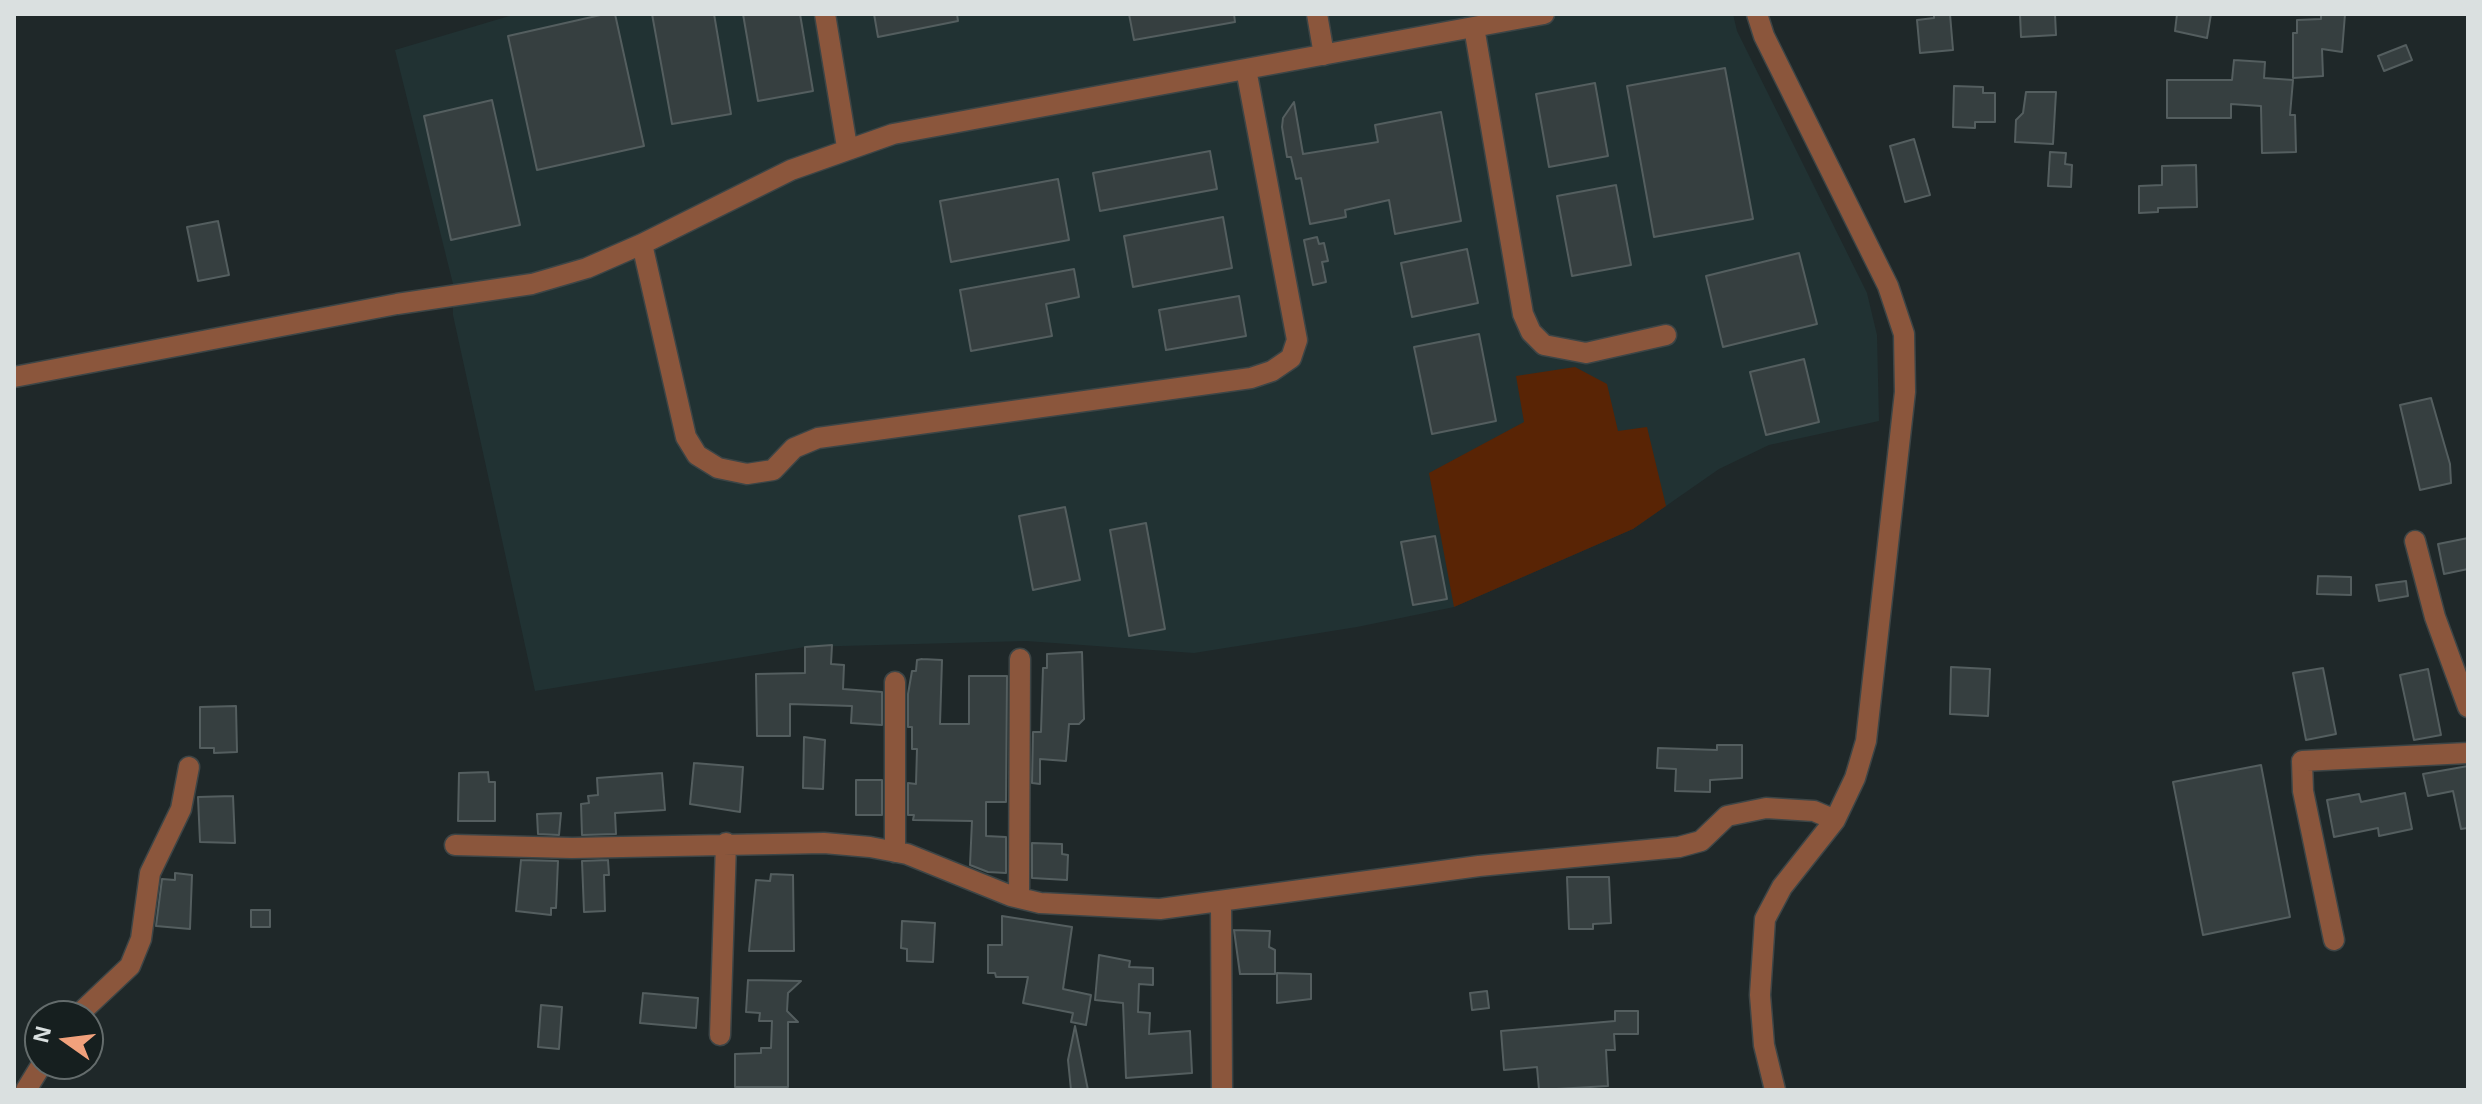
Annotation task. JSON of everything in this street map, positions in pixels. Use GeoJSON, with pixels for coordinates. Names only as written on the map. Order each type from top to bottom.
{"type":"FeatureCollection","features":[{"type":"Feature","properties":{"kind":"street"},"geometry":{"type":"LineString","coordinates":[[825,14],[847,147]]}},
{"type":"Feature","properties":{"kind":"street"},"geometry":{"type":"LineString","coordinates":[[1317,14],[1324,55]]}},
{"type":"Feature","properties":{"kind":"street"},"geometry":{"type":"LineString","coordinates":[[14,377],[397,304],[532,284],[587,268],[791,170],[847,147],[893,134],[1544,14]]}},
{"type":"Feature","properties":{"kind":"street"},"geometry":{"type":"LineString","coordinates":[[1757,14],[1764,36],[1888,286],[1904,334],[1905,392],[1866,741],[1855,778],[1835,820],[1782,887],[1765,919],[1760,995],[1764,1045],[1775,1090]]}},
{"type":"Feature","properties":{"kind":"street"},"geometry":{"type":"LineString","coordinates":[[1474,27],[1523,314],[1531,332],[1544,345],[1586,353],[1666,335]]}},
{"type":"Feature","properties":{"kind":"street"},"geometry":{"type":"LineString","coordinates":[[642,244],[686,437],[697,455],[718,468],[747,474],[773,470],[794,448],[818,438],[1251,378],[1272,371],[1291,358],[1297,340],[1246,69]]}},
{"type":"Feature","properties":{"kind":"street"},"geometry":{"type":"LineString","coordinates":[[2415,541],[2435,617],[2468,707]]}},
{"type":"Feature","properties":{"kind":"street"},"geometry":{"type":"LineString","coordinates":[[1019,898],[1020,659]]}},
{"type":"Feature","properties":{"kind":"street"},"geometry":{"type":"LineString","coordinates":[[895,682],[895,852]]}},
{"type":"Feature","properties":{"kind":"street"},"geometry":{"type":"LineString","coordinates":[[2334,940],[2303,791],[2302,761],[2468,753]]}},
{"type":"Feature","properties":{"kind":"street"},"geometry":{"type":"LineString","coordinates":[[94,1000],[130,966],[141,939],[150,873],[181,809],[189,767]]}},
{"type":"Feature","properties":{"kind":"street"},"geometry":{"type":"LineString","coordinates":[[455,845],[572,848],[824,843],[895,852],[1019,898],[1103,908],[1160,909],[1479,866],[1679,847],[1701,841],[1727,816],[1766,808],[1790,806],[1835,820]]}},
{"type":"Feature","properties":{"kind":"street"},"geometry":{"type":"LineString","coordinates":[[720,1035],[726,843]]}},
{"type":"Feature","properties":{"kind":"street"},"geometry":{"type":"LineString","coordinates":[[1221,903],[1222,1090]]}},
{"type":"Feature","properties":{"kind":"shaded area"},"geometry":{"type":"Polygon","coordinates":[[[516,14],[1733,14],[1737,31],[1867,293],[1877,335],[1879,421],[1769,445],[1719,469],[1633,529],[1454,607],[1357,627],[1194,653],[1026,641],[805,647],[535,691],[453,315],[453,284],[395,50],[516,14]]]}},
{"type":"Feature","properties":{"kind":"shaded area"},"geometry":{"type":"Polygon","coordinates":[[[1575,367],[1607,384],[1618,431],[1647,427],[1666,506],[1633,529],[1454,607],[1429,473],[1524,422],[1516,376],[1575,367]]]}},
{"type":"Feature","properties":{"kind":"building"},"geometry":{"type":"Polygon","coordinates":[[[615,14],[644,146],[537,170],[508,36],[615,14]]]}},
{"type":"Feature","properties":{"kind":"building"},"geometry":{"type":"Polygon","coordinates":[[[652,14],[714,14],[731,114],[672,124],[652,14]]]}},
{"type":"Feature","properties":{"kind":"building"},"geometry":{"type":"Polygon","coordinates":[[[743,14],[800,14],[813,91],[758,101],[743,14]]]}},
{"type":"Feature","properties":{"kind":"building"},"geometry":{"type":"Polygon","coordinates":[[[874,14],[957,14],[958,21],[878,37],[874,14]]]}},
{"type":"Feature","properties":{"kind":"building"},"geometry":{"type":"Polygon","coordinates":[[[1129,14],[1234,14],[1235,22],[1134,40],[1129,14]]]}},
{"type":"Feature","properties":{"kind":"building"},"geometry":{"type":"Polygon","coordinates":[[[1934,14],[1950,14],[1953,50],[1920,53],[1917,20],[1934,18],[1934,14]]]}},
{"type":"Feature","properties":{"kind":"building"},"geometry":{"type":"Polygon","coordinates":[[[2020,14],[2055,14],[2056,35],[2021,37],[2020,14]]]}},
{"type":"Feature","properties":{"kind":"building"},"geometry":{"type":"Polygon","coordinates":[[[2177,14],[2211,14],[2207,38],[2175,31],[2177,14]]]}},
{"type":"Feature","properties":{"kind":"building"},"geometry":{"type":"Polygon","coordinates":[[[2321,14],[2345,14],[2342,52],[2322,49],[2323,76],[2293,78],[2293,33],[2297,33],[2297,20],[2321,19],[2321,14]]]}},
{"type":"Feature","properties":{"kind":"building"},"geometry":{"type":"Polygon","coordinates":[[[2406,45],[2412,60],[2384,71],[2378,56],[2406,45]]]}},
{"type":"Feature","properties":{"kind":"building"},"geometry":{"type":"Polygon","coordinates":[[[2234,60],[2265,62],[2264,78],[2293,80],[2290,115],[2295,115],[2296,152],[2262,153],[2261,106],[2231,104],[2231,118],[2167,118],[2167,80],[2232,80],[2234,60]]]}},
{"type":"Feature","properties":{"kind":"building"},"geometry":{"type":"Polygon","coordinates":[[[1725,68],[1753,219],[1654,237],[1627,86],[1725,68]]]}},
{"type":"Feature","properties":{"kind":"building"},"geometry":{"type":"Polygon","coordinates":[[[1595,83],[1608,156],[1549,167],[1536,94],[1595,83]]]}},
{"type":"Feature","properties":{"kind":"building"},"geometry":{"type":"Polygon","coordinates":[[[1954,86],[1983,87],[1983,93],[1995,93],[1995,122],[1975,122],[1975,128],[1953,127],[1954,86]]]}},
{"type":"Feature","properties":{"kind":"building"},"geometry":{"type":"Polygon","coordinates":[[[2026,92],[2056,92],[2053,144],[2015,142],[2016,120],[2023,113],[2026,92]]]}},
{"type":"Feature","properties":{"kind":"building"},"geometry":{"type":"Polygon","coordinates":[[[492,100],[520,225],[451,240],[424,116],[492,100]]]}},
{"type":"Feature","properties":{"kind":"building"},"geometry":{"type":"Polygon","coordinates":[[[1294,102],[1303,154],[1378,142],[1375,125],[1441,112],[1461,221],[1395,234],[1389,200],[1345,210],[1346,217],[1310,224],[1301,178],[1296,179],[1291,157],[1287,157],[1282,127],[1283,118],[1294,102]]]}},
{"type":"Feature","properties":{"kind":"building"},"geometry":{"type":"Polygon","coordinates":[[[1914,139],[1930,195],[1905,202],[1890,146],[1914,139]]]}},
{"type":"Feature","properties":{"kind":"building"},"geometry":{"type":"Polygon","coordinates":[[[1210,151],[1217,189],[1100,211],[1093,173],[1210,151]]]}},
{"type":"Feature","properties":{"kind":"building"},"geometry":{"type":"Polygon","coordinates":[[[2050,152],[2066,153],[2065,164],[2072,165],[2071,187],[2048,186],[2050,152]]]}},
{"type":"Feature","properties":{"kind":"building"},"geometry":{"type":"Polygon","coordinates":[[[2196,165],[2197,207],[2158,208],[2158,212],[2139,213],[2139,186],[2162,185],[2162,166],[2196,165]]]}},
{"type":"Feature","properties":{"kind":"building"},"geometry":{"type":"Polygon","coordinates":[[[1058,179],[1069,240],[951,262],[940,201],[1058,179]]]}},
{"type":"Feature","properties":{"kind":"building"},"geometry":{"type":"Polygon","coordinates":[[[1616,185],[1631,265],[1572,276],[1557,196],[1616,185]]]}},
{"type":"Feature","properties":{"kind":"building"},"geometry":{"type":"Polygon","coordinates":[[[1223,217],[1232,268],[1133,287],[1124,236],[1223,217]]]}},
{"type":"Feature","properties":{"kind":"building"},"geometry":{"type":"Polygon","coordinates":[[[218,221],[229,275],[198,281],[187,227],[218,221]]]}},
{"type":"Feature","properties":{"kind":"building"},"geometry":{"type":"Polygon","coordinates":[[[1317,237],[1319,244],[1324,243],[1328,261],[1322,262],[1326,282],[1313,285],[1304,240],[1317,237]]]}},
{"type":"Feature","properties":{"kind":"building"},"geometry":{"type":"Polygon","coordinates":[[[1467,249],[1478,303],[1412,317],[1401,263],[1467,249]]]}},
{"type":"Feature","properties":{"kind":"building"},"geometry":{"type":"Polygon","coordinates":[[[1799,253],[1817,324],[1723,347],[1706,276],[1799,253]]]}},
{"type":"Feature","properties":{"kind":"building"},"geometry":{"type":"Polygon","coordinates":[[[1074,269],[1079,297],[1046,304],[1052,336],[971,351],[960,290],[1074,269]]]}},
{"type":"Feature","properties":{"kind":"building"},"geometry":{"type":"Polygon","coordinates":[[[1239,296],[1246,336],[1166,350],[1159,310],[1239,296]]]}},
{"type":"Feature","properties":{"kind":"building"},"geometry":{"type":"Polygon","coordinates":[[[1479,334],[1496,421],[1432,434],[1414,347],[1479,334]]]}},
{"type":"Feature","properties":{"kind":"building"},"geometry":{"type":"Polygon","coordinates":[[[1804,359],[1819,422],[1766,435],[1750,372],[1804,359]]]}},
{"type":"Feature","properties":{"kind":"building"},"geometry":{"type":"Polygon","coordinates":[[[2431,398],[2450,464],[2451,483],[2420,490],[2400,405],[2431,398]]]}},
{"type":"Feature","properties":{"kind":"building"},"geometry":{"type":"Polygon","coordinates":[[[1065,507],[1080,580],[1033,590],[1019,516],[1065,507]]]}},
{"type":"Feature","properties":{"kind":"building"},"geometry":{"type":"Polygon","coordinates":[[[1146,523],[1165,629],[1129,636],[1110,530],[1146,523]]]}},
{"type":"Feature","properties":{"kind":"building"},"geometry":{"type":"Polygon","coordinates":[[[1435,536],[1447,599],[1413,605],[1401,542],[1435,536]]]}},
{"type":"Feature","properties":{"kind":"building"},"geometry":{"type":"Polygon","coordinates":[[[2468,538],[2468,569],[2444,574],[2438,544],[2468,538]]]}},
{"type":"Feature","properties":{"kind":"building"},"geometry":{"type":"Polygon","coordinates":[[[2318,576],[2351,577],[2351,595],[2317,594],[2318,576]]]}},
{"type":"Feature","properties":{"kind":"building"},"geometry":{"type":"Polygon","coordinates":[[[2406,581],[2408,596],[2379,601],[2376,585],[2406,581]]]}},
{"type":"Feature","properties":{"kind":"building"},"geometry":{"type":"Polygon","coordinates":[[[832,645],[831,664],[844,665],[843,689],[882,692],[882,725],[851,723],[852,706],[790,704],[790,736],[757,736],[756,674],[805,673],[805,647],[832,645]]]}},
{"type":"Feature","properties":{"kind":"building"},"geometry":{"type":"Polygon","coordinates":[[[1082,652],[1084,719],[1079,724],[1069,724],[1066,761],[1040,759],[1040,784],[1032,783],[1033,732],[1041,732],[1043,668],[1047,668],[1047,654],[1082,652]]]}},
{"type":"Feature","properties":{"kind":"building"},"geometry":{"type":"Polygon","coordinates":[[[917,660],[942,660],[940,724],[969,724],[969,676],[1007,676],[1006,802],[986,802],[986,836],[1006,837],[1006,873],[988,872],[970,865],[972,821],[913,820],[914,815],[908,815],[908,783],[916,784],[917,749],[912,749],[912,727],[908,727],[908,694],[912,671],[916,671],[917,660]]]}},
{"type":"Feature","properties":{"kind":"building"},"geometry":{"type":"Polygon","coordinates":[[[1951,667],[1990,669],[1988,716],[1950,714],[1951,667]]]}},
{"type":"Feature","properties":{"kind":"building"},"geometry":{"type":"Polygon","coordinates":[[[2323,668],[2336,734],[2306,740],[2293,673],[2323,668]]]}},
{"type":"Feature","properties":{"kind":"building"},"geometry":{"type":"Polygon","coordinates":[[[2428,669],[2441,735],[2414,740],[2400,675],[2428,669]]]}},
{"type":"Feature","properties":{"kind":"building"},"geometry":{"type":"Polygon","coordinates":[[[236,706],[237,752],[214,753],[214,748],[200,748],[200,707],[236,706]]]}},
{"type":"Feature","properties":{"kind":"building"},"geometry":{"type":"Polygon","coordinates":[[[804,737],[825,740],[823,789],[803,788],[804,737]]]}},
{"type":"Feature","properties":{"kind":"building"},"geometry":{"type":"Polygon","coordinates":[[[1717,745],[1742,745],[1742,778],[1710,780],[1710,792],[1675,791],[1676,769],[1657,768],[1658,748],[1717,750],[1717,745]]]}},
{"type":"Feature","properties":{"kind":"building"},"geometry":{"type":"Polygon","coordinates":[[[694,763],[743,767],[740,812],[690,804],[694,763]]]}},
{"type":"Feature","properties":{"kind":"building"},"geometry":{"type":"Polygon","coordinates":[[[2261,765],[2290,917],[2203,935],[2173,782],[2261,765]]]}},
{"type":"Feature","properties":{"kind":"building"},"geometry":{"type":"Polygon","coordinates":[[[2468,766],[2468,828],[2461,829],[2453,791],[2428,796],[2423,774],[2468,766]]]}},
{"type":"Feature","properties":{"kind":"building"},"geometry":{"type":"Polygon","coordinates":[[[488,772],[489,782],[495,782],[495,821],[458,821],[459,773],[488,772]]]}},
{"type":"Feature","properties":{"kind":"building"},"geometry":{"type":"Polygon","coordinates":[[[662,773],[665,810],[615,813],[616,834],[582,835],[581,804],[589,803],[588,796],[598,795],[597,778],[662,773]]]}},
{"type":"Feature","properties":{"kind":"building"},"geometry":{"type":"Polygon","coordinates":[[[856,780],[882,780],[882,815],[856,815],[856,780]]]}},
{"type":"Feature","properties":{"kind":"building"},"geometry":{"type":"Polygon","coordinates":[[[2405,793],[2412,829],[2379,836],[2378,828],[2334,837],[2327,800],[2359,794],[2361,802],[2405,793]]]}},
{"type":"Feature","properties":{"kind":"building"},"geometry":{"type":"Polygon","coordinates":[[[233,796],[235,843],[200,842],[198,797],[233,796]]]}},
{"type":"Feature","properties":{"kind":"building"},"geometry":{"type":"Polygon","coordinates":[[[561,813],[559,835],[538,834],[537,814],[561,813]]]}},
{"type":"Feature","properties":{"kind":"building"},"geometry":{"type":"Polygon","coordinates":[[[1032,843],[1062,844],[1062,854],[1068,855],[1067,880],[1032,878],[1032,843]]]}},
{"type":"Feature","properties":{"kind":"building"},"geometry":{"type":"Polygon","coordinates":[[[521,860],[558,861],[556,908],[551,908],[551,915],[516,911],[521,860]]]}},
{"type":"Feature","properties":{"kind":"building"},"geometry":{"type":"Polygon","coordinates":[[[608,860],[609,875],[604,875],[605,911],[584,912],[582,861],[608,860]]]}},
{"type":"Feature","properties":{"kind":"building"},"geometry":{"type":"Polygon","coordinates":[[[175,873],[192,875],[190,929],[156,926],[162,879],[175,880],[175,873]]]}},
{"type":"Feature","properties":{"kind":"building"},"geometry":{"type":"Polygon","coordinates":[[[771,874],[793,875],[794,951],[749,951],[756,880],[770,881],[771,874]]]}},
{"type":"Feature","properties":{"kind":"building"},"geometry":{"type":"Polygon","coordinates":[[[1567,877],[1609,877],[1611,923],[1593,924],[1593,929],[1569,929],[1567,877]]]}},
{"type":"Feature","properties":{"kind":"building"},"geometry":{"type":"Polygon","coordinates":[[[251,910],[270,910],[270,927],[251,927],[251,910]]]}},
{"type":"Feature","properties":{"kind":"building"},"geometry":{"type":"Polygon","coordinates":[[[1002,916],[1072,927],[1063,989],[1091,995],[1086,1025],[1071,1022],[1073,1013],[1023,1003],[1028,977],[996,977],[995,973],[988,973],[988,945],[1002,945],[1002,916]]]}},
{"type":"Feature","properties":{"kind":"building"},"geometry":{"type":"Polygon","coordinates":[[[902,921],[935,923],[933,962],[907,961],[907,949],[901,948],[902,921]]]}},
{"type":"Feature","properties":{"kind":"building"},"geometry":{"type":"Polygon","coordinates":[[[1234,930],[1270,931],[1269,947],[1275,950],[1275,974],[1240,974],[1234,930]]]}},
{"type":"Feature","properties":{"kind":"building"},"geometry":{"type":"Polygon","coordinates":[[[1099,955],[1130,961],[1129,967],[1153,968],[1153,985],[1139,984],[1138,1012],[1150,1013],[1149,1034],[1190,1031],[1192,1073],[1126,1078],[1123,1003],[1095,1000],[1099,955]]]}},
{"type":"Feature","properties":{"kind":"building"},"geometry":{"type":"Polygon","coordinates":[[[1277,973],[1311,974],[1311,999],[1277,1003],[1277,973]]]}},
{"type":"Feature","properties":{"kind":"building"},"geometry":{"type":"Polygon","coordinates":[[[748,980],[801,981],[788,993],[787,1011],[798,1022],[788,1022],[788,1087],[735,1087],[735,1054],[761,1053],[761,1048],[771,1048],[772,1021],[759,1021],[760,1013],[746,1012],[748,980]]]}},
{"type":"Feature","properties":{"kind":"building"},"geometry":{"type":"Polygon","coordinates":[[[1487,991],[1489,1008],[1472,1010],[1470,993],[1487,991]]]}},
{"type":"Feature","properties":{"kind":"building"},"geometry":{"type":"Polygon","coordinates":[[[643,993],[698,998],[696,1028],[640,1023],[643,993]]]}},
{"type":"Feature","properties":{"kind":"building"},"geometry":{"type":"Polygon","coordinates":[[[541,1005],[562,1007],[559,1049],[538,1047],[541,1005]]]}},
{"type":"Feature","properties":{"kind":"building"},"geometry":{"type":"Polygon","coordinates":[[[1615,1011],[1638,1011],[1638,1034],[1614,1034],[1615,1050],[1606,1050],[1608,1086],[1539,1090],[1537,1067],[1504,1070],[1501,1031],[1615,1021],[1615,1011]]]}},
{"type":"Feature","properties":{"kind":"building"},"geometry":{"type":"Polygon","coordinates":[[[1075,1026],[1088,1090],[1071,1090],[1068,1060],[1075,1026]]]}}]}
